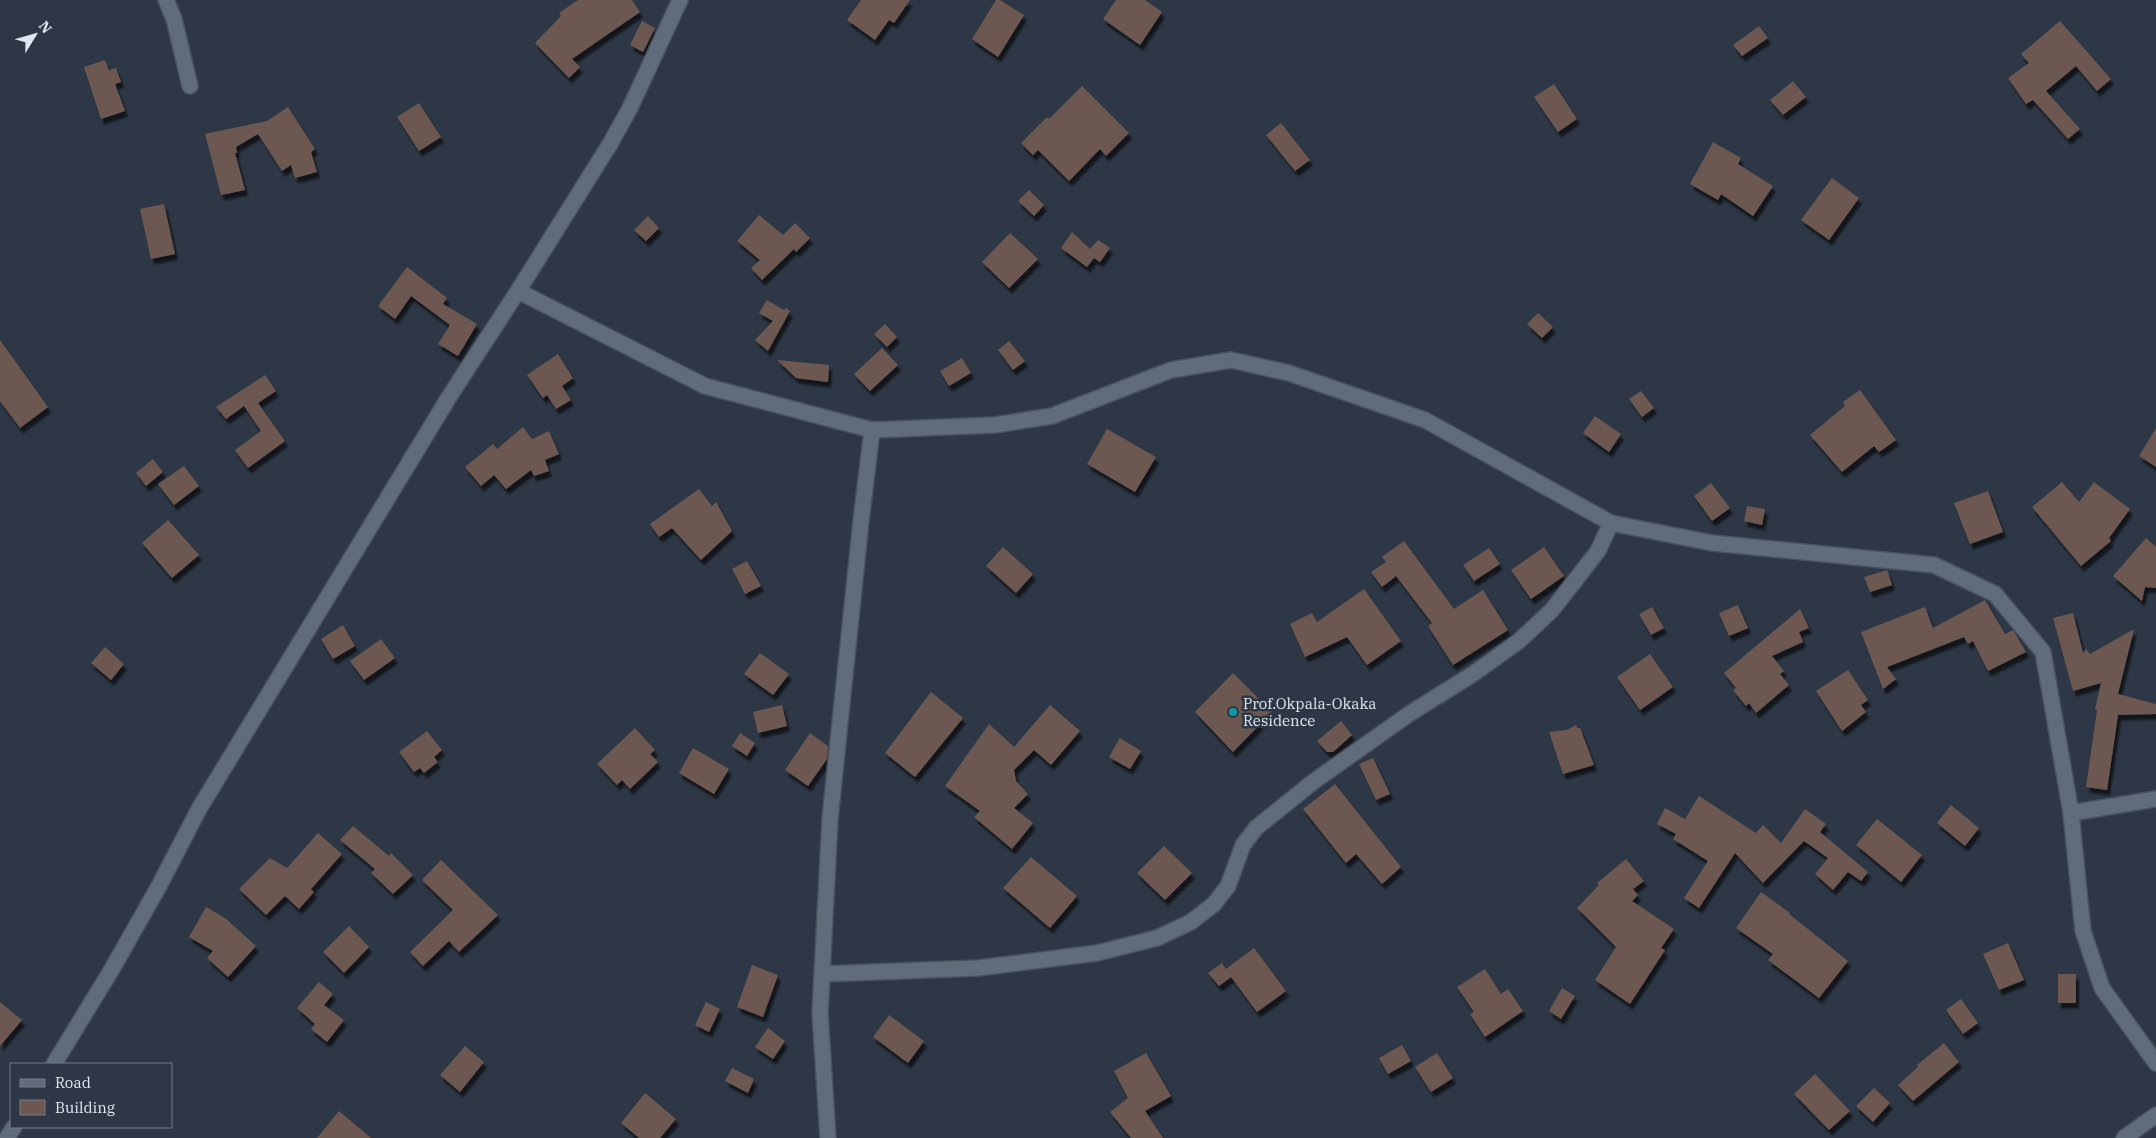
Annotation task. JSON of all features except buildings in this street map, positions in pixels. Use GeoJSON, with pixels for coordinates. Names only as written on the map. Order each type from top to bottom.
{"type":"FeatureCollection","features":[{"type":"Feature","properties":{"kind":"street"},"geometry":{"type":"LineString","coordinates":[[166,0],[174,19],[190,86]]}},
{"type":"Feature","properties":{"kind":"street"},"geometry":{"type":"LineString","coordinates":[[55,1063],[112,969],[159,886],[199,809],[449,397],[518,291],[630,108],[680,0]]}},
{"type":"Feature","properties":{"kind":"street"},"geometry":{"type":"LineString","coordinates":[[518,291],[705,386],[872,430],[995,425],[1052,416],[1171,370],[1231,360],[1288,373],[1425,420],[1611,523],[1712,543],[1934,565],[1995,594],[2043,652],[2072,813],[2084,931],[2102,988],[2156,1063]]}},
{"type":"Feature","properties":{"kind":"street"},"geometry":{"type":"LineString","coordinates":[[828,1138],[820,1013],[830,819],[860,521],[872,430]]}},
{"type":"Feature","properties":{"kind":"street"},"geometry":{"type":"LineString","coordinates":[[822,974],[978,968],[1097,953],[1157,938],[1191,922],[1214,904],[1228,886],[1244,845],[1256,828],[1313,782],[1409,714],[1473,674],[1519,641],[1552,610],[1598,551],[1611,523]]}},
{"type":"Feature","properties":{"kind":"street"},"geometry":{"type":"LineString","coordinates":[[2072,813],[2156,799]]}},
{"type":"Feature","properties":{"kind":"street"},"geometry":{"type":"LineString","coordinates":[[2124,1138],[2156,1115]]}},
{"type":"Feature","properties":{"kind":"place","name":"Prof.Okpala-Okaka Residence"},"geometry":{"type":"Point","coordinates":[1233,712]}}]}
